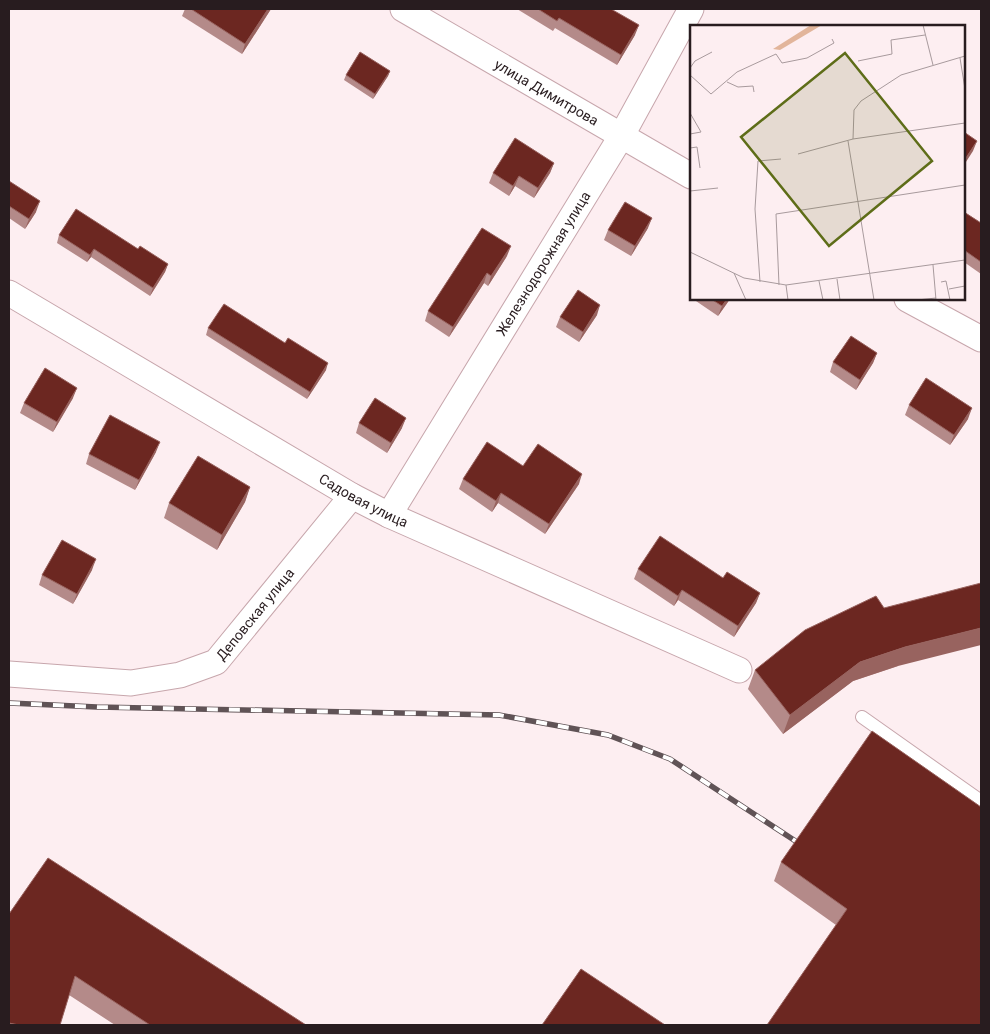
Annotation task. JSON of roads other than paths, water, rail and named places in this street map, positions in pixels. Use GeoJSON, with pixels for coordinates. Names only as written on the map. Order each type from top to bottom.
{"type":"FeatureCollection","features":[{"type":"Feature","properties":{"kind":"street","name":"улица Димитрова"},"geometry":{"type":"LineString","coordinates":[[404,9],[690,175]]}},
{"type":"Feature","properties":{"kind":"street","name":"Железнодорожная улица"},"geometry":{"type":"LineString","coordinates":[[389,515],[622,135],[691,9]]}},
{"type":"Feature","properties":{"kind":"street","name":"Садовая улица"},"geometry":{"type":"LineString","coordinates":[[9,294],[352,496],[389,515],[739,670]]}},
{"type":"Feature","properties":{"kind":"street"},"geometry":{"type":"LineString","coordinates":[[909,300],[981,339]]}},
{"type":"Feature","properties":{"kind":"street","name":"Деповская улица"},"geometry":{"type":"LineString","coordinates":[[9,674],[131,683],[180,675],[216,662],[352,496]]}},
{"type":"Feature","properties":{"kind":"lane"},"geometry":{"type":"LineString","coordinates":[[862,717],[981,801]]}},
{"type":"Feature","properties":{"kind":"railway"},"geometry":{"type":"LineString","coordinates":[[9,703],[97,707],[499,715],[608,735],[670,759],[800,844]]}}]}
